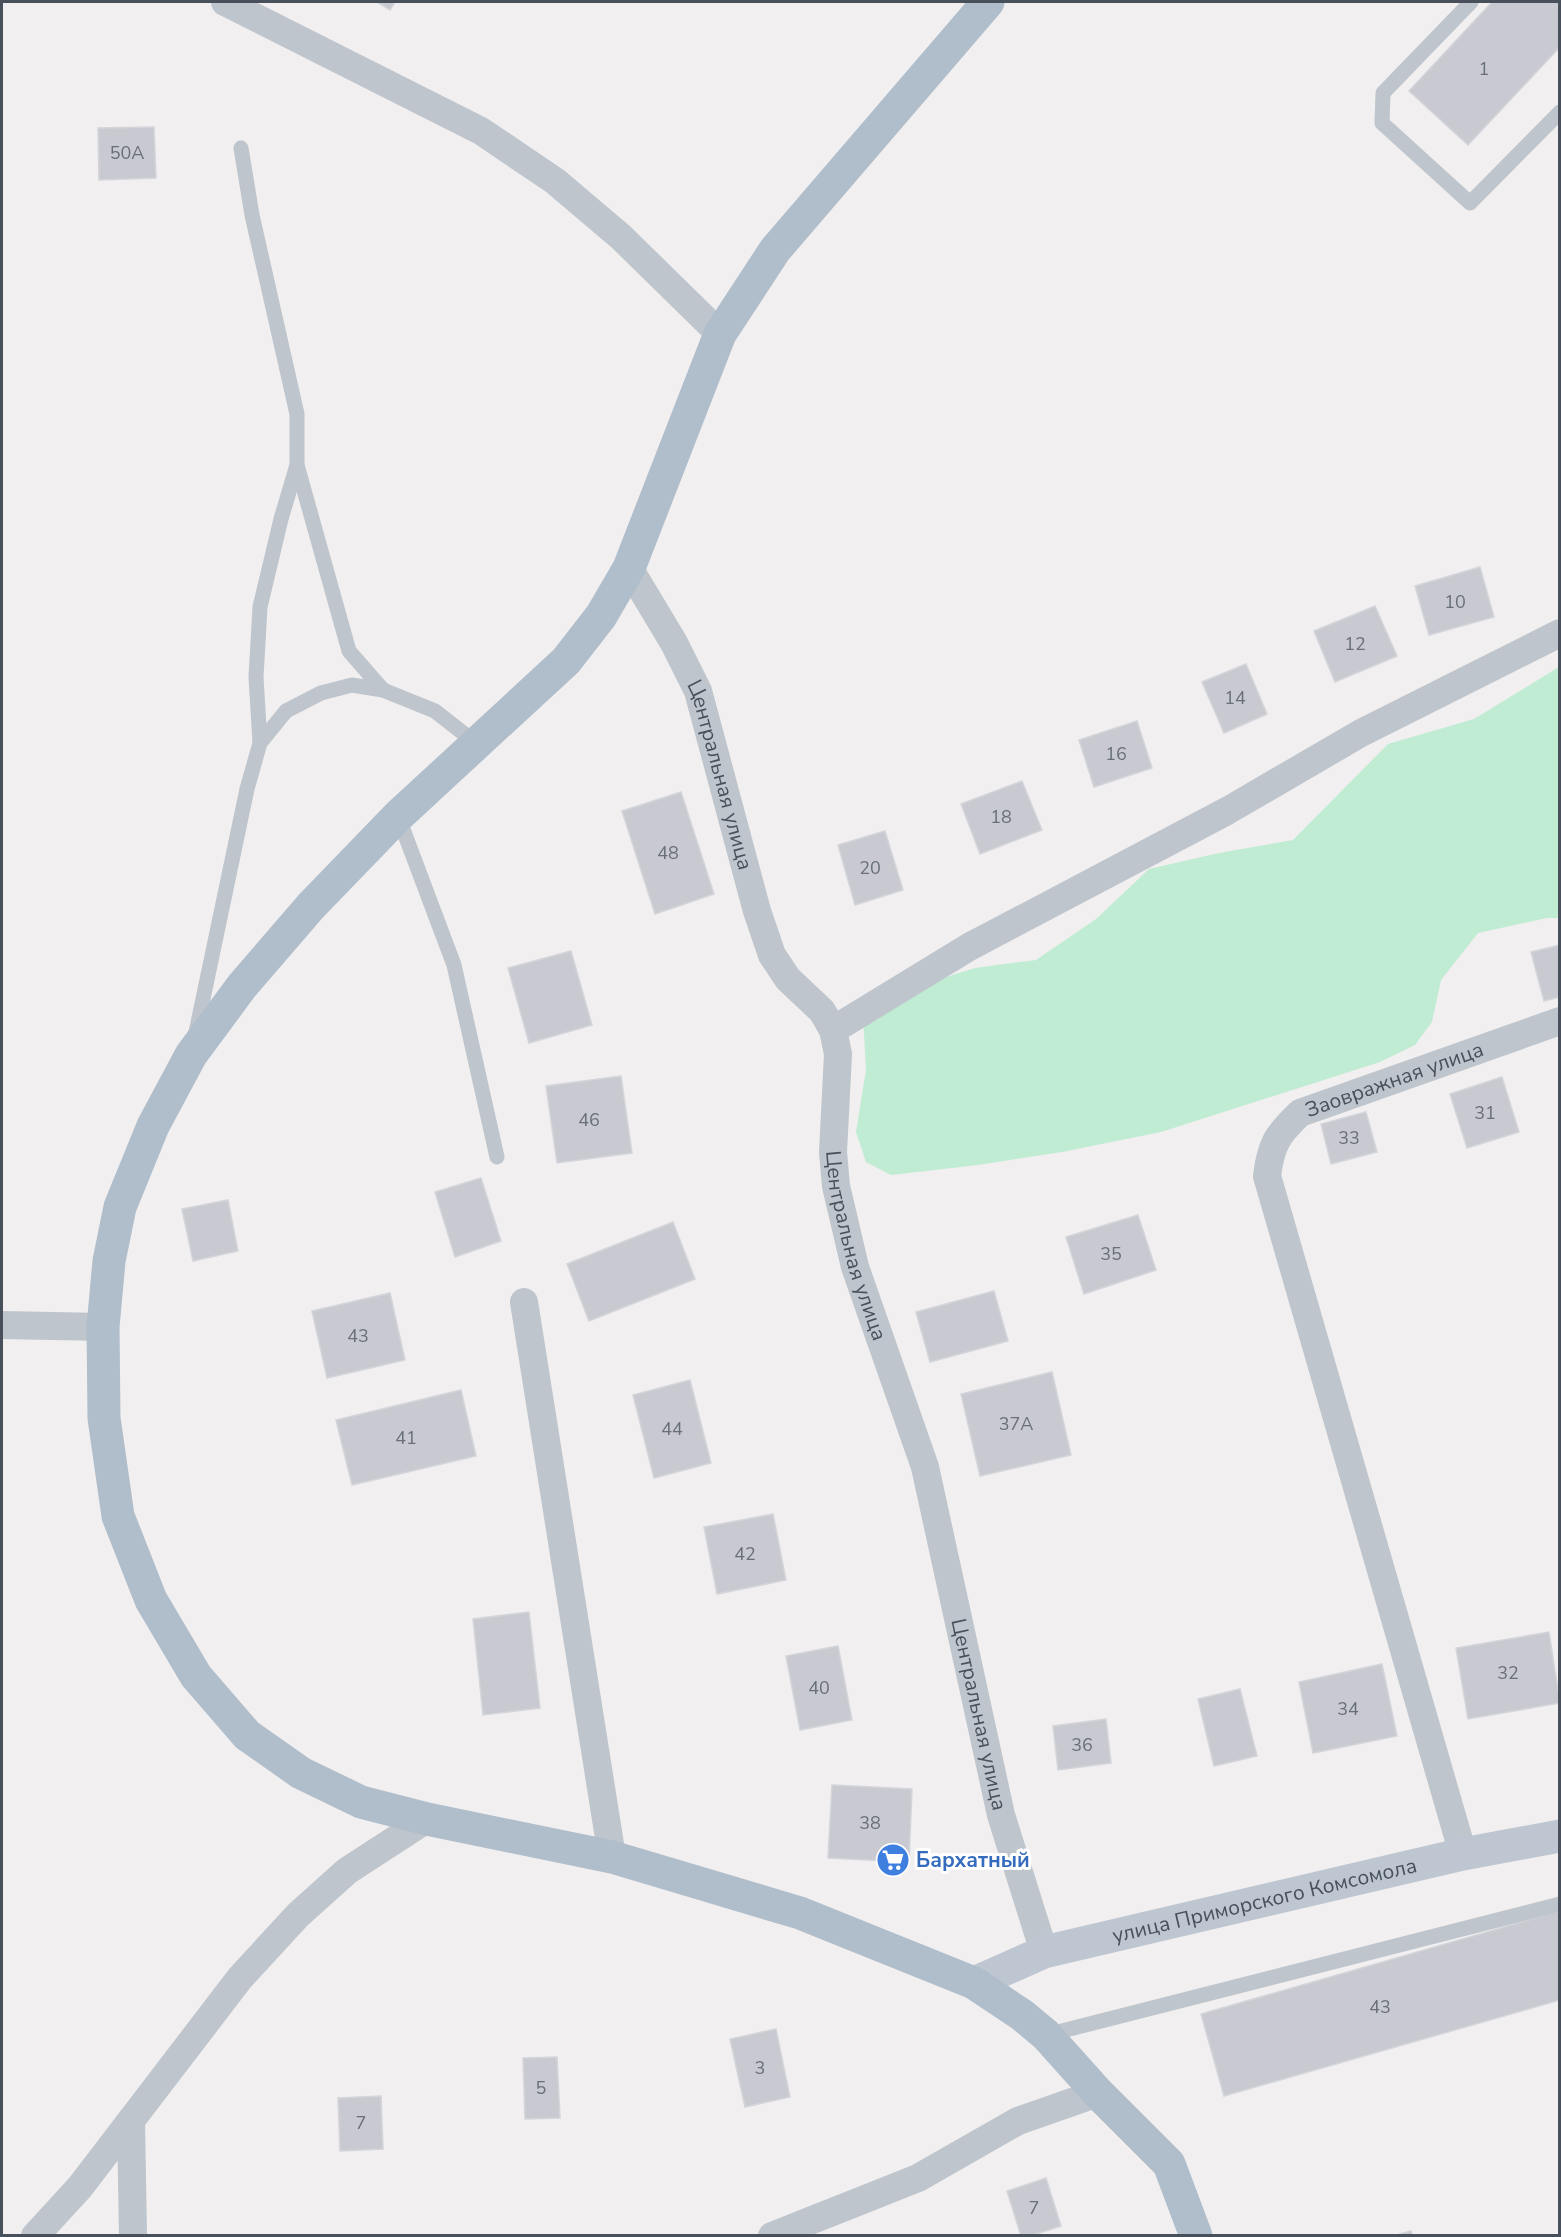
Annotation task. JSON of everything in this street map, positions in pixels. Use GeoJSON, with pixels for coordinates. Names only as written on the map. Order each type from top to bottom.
{"type":"FeatureCollection","features":[{"type":"Feature","properties":{"kind":"main road"},"geometry":{"type":"LineString","coordinates":[[988,2],[776,250],[720,334],[628,568],[601,616],[566,661],[398,816],[310,906],[242,986],[191,1055],[153,1126],[120,1207],[109,1261],[103,1327],[104,1418],[118,1516],[151,1600],[196,1676],[247,1735],[301,1773],[361,1802],[427,1819],[612,1857],[800,1913],[974,1983],[1034,2025],[1169,2164],[1197,2235]]}},
{"type":"Feature","properties":{"kind":"street"},"geometry":{"type":"LineString","coordinates":[[225,2],[490,137],[564,188],[621,237],[720,334]]}},
{"type":"Feature","properties":{"kind":"street","name":"Центральная улица"},"geometry":{"type":"LineString","coordinates":[[628,568],[674,642],[698,691],[757,911],[772,954],[788,979],[822,1011],[833,1030],[838,1054],[833,1152],[836,1186],[855,1267],[924,1467],[1000,1815],[1044,1952]]}},
{"type":"Feature","properties":{"kind":"street"},"geometry":{"type":"LineString","coordinates":[[833,1030],[969,947],[1227,811],[1361,733],[1560,633]]}},
{"type":"Feature","properties":{"kind":"street","name":"Заовражная улица"},"geometry":{"type":"LineString","coordinates":[[1463,1854],[1267,1176],[1270,1153],[1282,1131],[1300,1113],[1560,1021]]}},
{"type":"Feature","properties":{"kind":"street"},"geometry":{"type":"LineString","coordinates":[[524,1302],[612,1857]]}},
{"type":"Feature","properties":{"kind":"street"},"geometry":{"type":"LineString","coordinates":[[2,1325],[103,1327]]}},
{"type":"Feature","properties":{"kind":"street"},"geometry":{"type":"LineString","coordinates":[[35,2235],[80,2187],[240,1978],[298,1915],[347,1871],[427,1819]]}},
{"type":"Feature","properties":{"kind":"street","name":"улица Приморского Комсомола"},"geometry":{"type":"LineString","coordinates":[[974,1983],[1044,1952],[1463,1854],[1560,1836]]}},
{"type":"Feature","properties":{"kind":"street"},"geometry":{"type":"LineString","coordinates":[[772,2235],[918,2178],[1018,2121],[1098,2093]]}},
{"type":"Feature","properties":{"kind":"street"},"geometry":{"type":"LineString","coordinates":[[131,2121],[133,2235]]}},
{"type":"Feature","properties":{"kind":"lane"},"geometry":{"type":"LineString","coordinates":[[1470,2],[1383,93],[1382,123],[1470,203],[1560,112]]}},
{"type":"Feature","properties":{"kind":"lane"},"geometry":{"type":"LineString","coordinates":[[241,148],[252,215],[297,414],[297,465],[349,651],[383,690]]}},
{"type":"Feature","properties":{"kind":"lane"},"geometry":{"type":"LineString","coordinates":[[191,1055],[247,789],[260,743],[256,678],[260,607],[281,519],[297,465]]}},
{"type":"Feature","properties":{"kind":"lane"},"geometry":{"type":"LineString","coordinates":[[260,743],[286,711],[321,693],[352,685],[383,690],[435,711],[477,744]]}},
{"type":"Feature","properties":{"kind":"lane"},"geometry":{"type":"LineString","coordinates":[[398,816],[454,965],[497,1157]]}},
{"type":"Feature","properties":{"kind":"lane"},"geometry":{"type":"LineString","coordinates":[[1034,2025],[1560,1904]]}},
{"type":"Feature","properties":{"kind":"green space"},"geometry":{"type":"Polygon","coordinates":[[[1559,667],[1559,918],[1547,918],[1478,933],[1441,980],[1432,1022],[1415,1045],[1380,1062],[1161,1132],[1062,1152],[891,1175],[866,1162],[856,1132],[866,1070],[863,1015],[905,990],[975,968],[1036,960],[1096,919],[1149,869],[1219,853],[1293,840],[1388,744],[1474,719],[1559,667]]]}},
{"type":"Feature","properties":{"kind":"building"},"geometry":{"type":"Polygon","coordinates":[[[377,2],[395,2],[390,10],[377,2]]]}},
{"type":"Feature","properties":{"kind":"building"},"geometry":{"type":"Polygon","coordinates":[[[1492,2],[1560,2],[1560,47],[1468,145],[1409,91],[1492,2]]]}},
{"type":"Feature","properties":{"kind":"building"},"geometry":{"type":"Polygon","coordinates":[[[154,127],[156,178],[99,180],[98,128],[154,127]]]}},
{"type":"Feature","properties":{"kind":"building"},"geometry":{"type":"Polygon","coordinates":[[[1480,567],[1494,617],[1429,635],[1415,586],[1480,567]]]}},
{"type":"Feature","properties":{"kind":"building"},"geometry":{"type":"Polygon","coordinates":[[[1375,606],[1397,656],[1335,682],[1314,631],[1375,606]]]}},
{"type":"Feature","properties":{"kind":"building"},"geometry":{"type":"Polygon","coordinates":[[[1246,664],[1267,714],[1224,733],[1202,682],[1246,664]]]}},
{"type":"Feature","properties":{"kind":"building"},"geometry":{"type":"Polygon","coordinates":[[[1137,721],[1152,768],[1094,787],[1079,740],[1137,721]]]}},
{"type":"Feature","properties":{"kind":"building"},"geometry":{"type":"Polygon","coordinates":[[[1022,781],[1042,830],[980,854],[961,804],[1022,781]]]}},
{"type":"Feature","properties":{"kind":"building"},"geometry":{"type":"Polygon","coordinates":[[[681,792],[714,894],[655,914],[622,811],[681,792]]]}},
{"type":"Feature","properties":{"kind":"building"},"geometry":{"type":"Polygon","coordinates":[[[885,831],[903,890],[855,905],[838,845],[885,831]]]}},
{"type":"Feature","properties":{"kind":"building"},"geometry":{"type":"Polygon","coordinates":[[[1560,945],[1560,997],[1544,1001],[1531,952],[1560,945]]]}},
{"type":"Feature","properties":{"kind":"building"},"geometry":{"type":"Polygon","coordinates":[[[571,951],[592,1025],[529,1043],[508,968],[571,951]]]}},
{"type":"Feature","properties":{"kind":"building"},"geometry":{"type":"Polygon","coordinates":[[[621,1076],[632,1153],[557,1163],[546,1086],[621,1076]]]}},
{"type":"Feature","properties":{"kind":"building"},"geometry":{"type":"Polygon","coordinates":[[[1502,1077],[1519,1132],[1467,1148],[1450,1094],[1502,1077]]]}},
{"type":"Feature","properties":{"kind":"building"},"geometry":{"type":"Polygon","coordinates":[[[1366,1112],[1377,1152],[1331,1164],[1321,1124],[1366,1112]]]}},
{"type":"Feature","properties":{"kind":"building"},"geometry":{"type":"Polygon","coordinates":[[[481,1178],[501,1241],[455,1257],[435,1192],[481,1178]]]}},
{"type":"Feature","properties":{"kind":"building"},"geometry":{"type":"Polygon","coordinates":[[[228,1200],[238,1251],[193,1261],[182,1209],[228,1200]]]}},
{"type":"Feature","properties":{"kind":"building"},"geometry":{"type":"Polygon","coordinates":[[[1138,1215],[1156,1270],[1084,1294],[1066,1237],[1138,1215]]]}},
{"type":"Feature","properties":{"kind":"building"},"geometry":{"type":"Polygon","coordinates":[[[673,1222],[695,1279],[589,1321],[567,1264],[673,1222]]]}},
{"type":"Feature","properties":{"kind":"building"},"geometry":{"type":"Polygon","coordinates":[[[994,1291],[1008,1341],[930,1362],[916,1312],[994,1291]]]}},
{"type":"Feature","properties":{"kind":"building"},"geometry":{"type":"Polygon","coordinates":[[[390,1293],[405,1360],[327,1378],[312,1311],[390,1293]]]}},
{"type":"Feature","properties":{"kind":"building"},"geometry":{"type":"Polygon","coordinates":[[[1052,1372],[1071,1455],[980,1476],[961,1394],[1052,1372]]]}},
{"type":"Feature","properties":{"kind":"building"},"geometry":{"type":"Polygon","coordinates":[[[690,1380],[711,1463],[654,1478],[633,1395],[690,1380]]]}},
{"type":"Feature","properties":{"kind":"building"},"geometry":{"type":"Polygon","coordinates":[[[461,1390],[476,1456],[352,1485],[336,1420],[461,1390]]]}},
{"type":"Feature","properties":{"kind":"building"},"geometry":{"type":"Polygon","coordinates":[[[773,1514],[786,1580],[717,1594],[704,1527],[773,1514]]]}},
{"type":"Feature","properties":{"kind":"building"},"geometry":{"type":"Polygon","coordinates":[[[529,1612],[540,1708],[483,1715],[473,1619],[529,1612]]]}},
{"type":"Feature","properties":{"kind":"building"},"geometry":{"type":"Polygon","coordinates":[[[1549,1632],[1560,1703],[1468,1719],[1456,1648],[1549,1632]]]}},
{"type":"Feature","properties":{"kind":"building"},"geometry":{"type":"Polygon","coordinates":[[[838,1646],[852,1720],[800,1730],[786,1656],[838,1646]]]}},
{"type":"Feature","properties":{"kind":"building"},"geometry":{"type":"Polygon","coordinates":[[[1382,1664],[1397,1736],[1313,1753],[1299,1682],[1382,1664]]]}},
{"type":"Feature","properties":{"kind":"building"},"geometry":{"type":"Polygon","coordinates":[[[1240,1689],[1257,1756],[1214,1766],[1198,1699],[1240,1689]]]}},
{"type":"Feature","properties":{"kind":"building"},"geometry":{"type":"Polygon","coordinates":[[[1106,1719],[1111,1763],[1058,1770],[1053,1726],[1106,1719]]]}},
{"type":"Feature","properties":{"kind":"building"},"geometry":{"type":"Polygon","coordinates":[[[832,1785],[912,1789],[909,1862],[828,1858],[832,1785]]]}},
{"type":"Feature","properties":{"kind":"building"},"geometry":{"type":"Polygon","coordinates":[[[1560,1911],[1560,2000],[1224,2096],[1201,2014],[1560,1911]]]}},
{"type":"Feature","properties":{"kind":"building"},"geometry":{"type":"Polygon","coordinates":[[[776,2029],[790,2097],[745,2107],[730,2039],[776,2029]]]}},
{"type":"Feature","properties":{"kind":"building"},"geometry":{"type":"Polygon","coordinates":[[[557,2057],[560,2118],[525,2119],[523,2058],[557,2057]]]}},
{"type":"Feature","properties":{"kind":"building"},"geometry":{"type":"Polygon","coordinates":[[[381,2096],[383,2149],[340,2151],[338,2098],[381,2096]]]}},
{"type":"Feature","properties":{"kind":"building"},"geometry":{"type":"Polygon","coordinates":[[[1046,2178],[1061,2226],[1030,2236],[1021,2236],[1007,2191],[1046,2178]]]}},
{"type":"Feature","properties":{"kind":"building"},"geometry":{"type":"Polygon","coordinates":[[[1411,2231],[1413,2236],[1393,2236],[1411,2231]]]}},
{"type":"Feature","properties":{"kind":"place","name":"Бархатный"},"geometry":{"type":"Point","coordinates":[893,1860]}}]}
